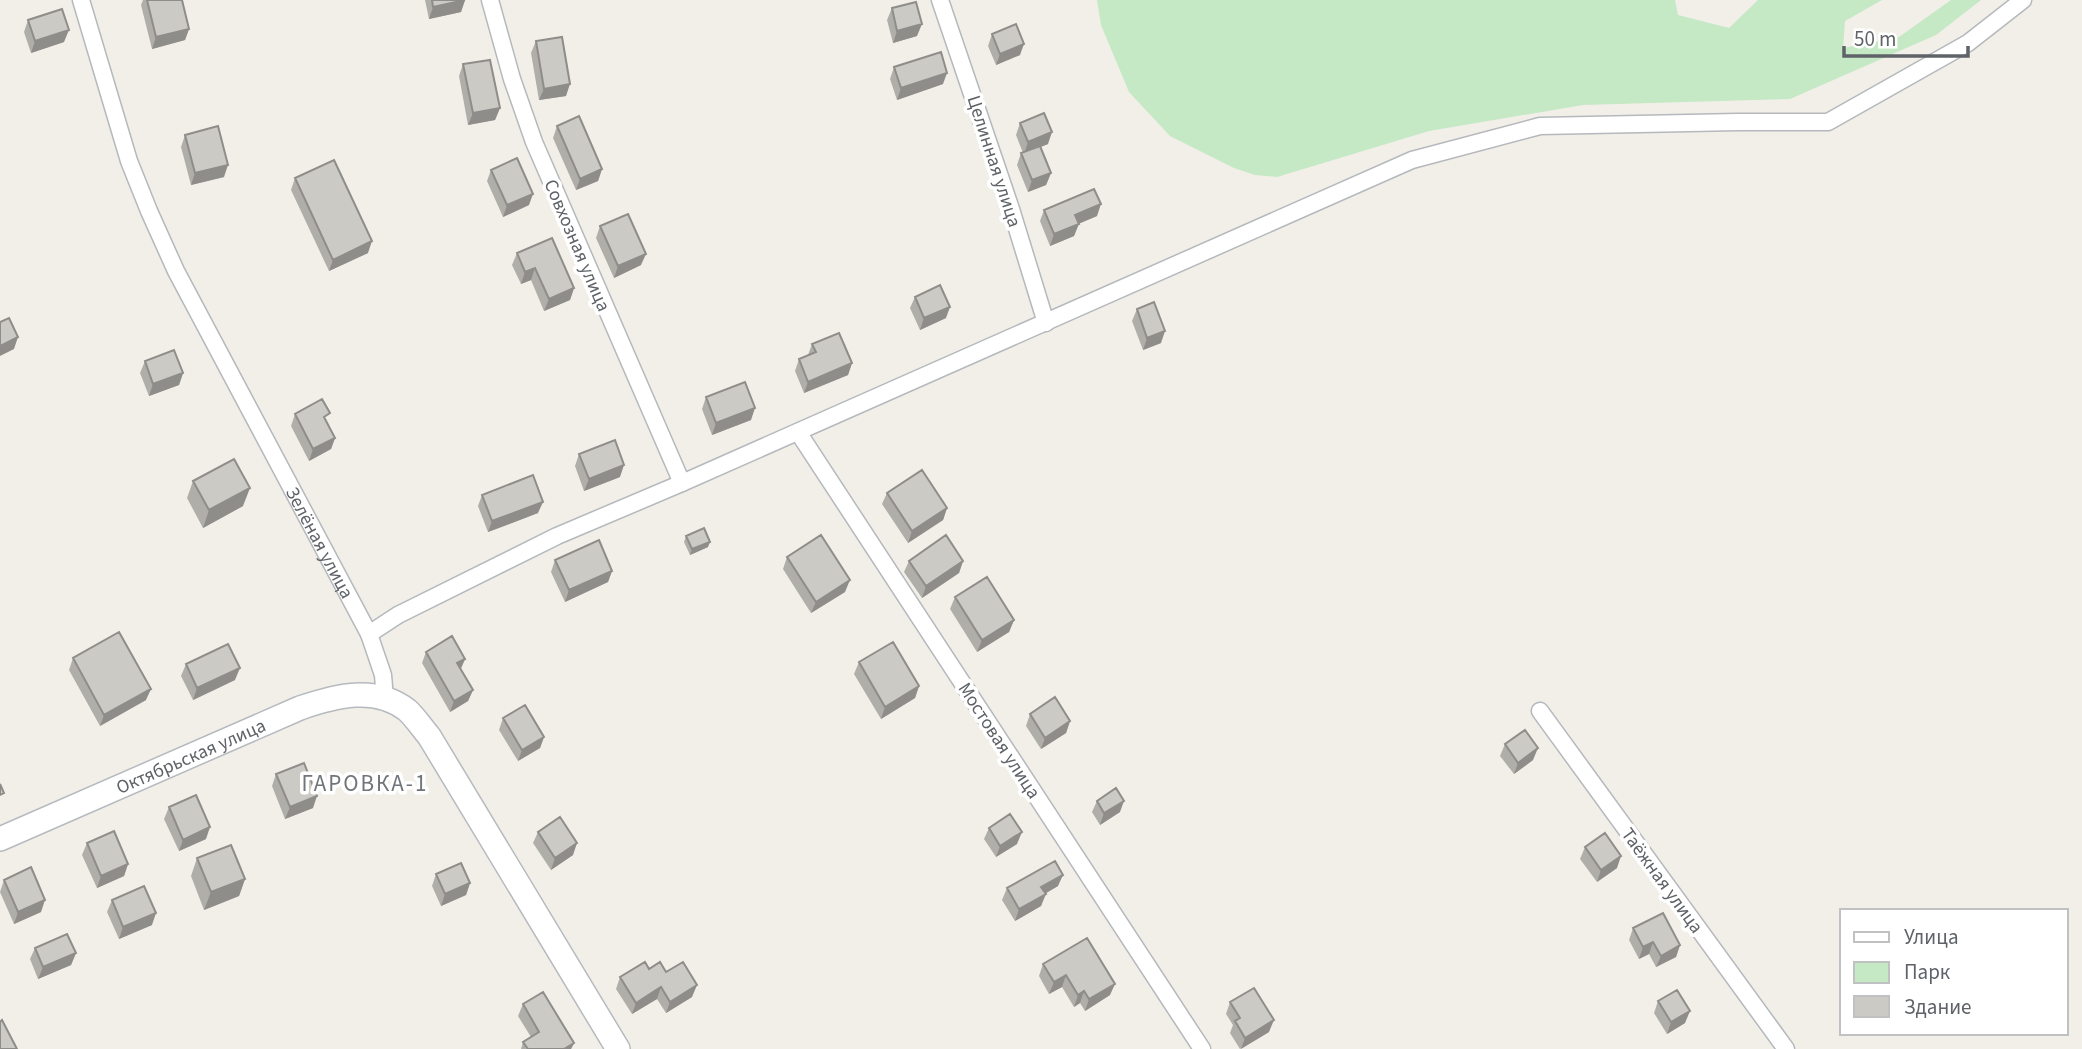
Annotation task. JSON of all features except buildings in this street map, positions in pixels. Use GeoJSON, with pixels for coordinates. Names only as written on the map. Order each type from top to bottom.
{"type":"FeatureCollection","features":[{"type":"Feature","properties":{"kind":"main road","name":"Октябрьская улица"},"geometry":{"type":"LineString","coordinates":[[0,839],[300,708],[336,696],[361,694],[385,699]]}},
{"type":"Feature","properties":{"kind":"main road"},"geometry":{"type":"LineString","coordinates":[[385,699],[407,710],[429,736],[618,1049]]}},
{"type":"Feature","properties":{"kind":"street","name":"Зелёная улица"},"geometry":{"type":"LineString","coordinates":[[81,0],[129,161],[149,211],[176,271],[369,634],[383,675],[385,699]]}},
{"type":"Feature","properties":{"kind":"street","name":"Совхозная улица"},"geometry":{"type":"LineString","coordinates":[[490,0],[512,79],[534,142],[682,483]]}},
{"type":"Feature","properties":{"kind":"street","name":"Целинная улица"},"geometry":{"type":"LineString","coordinates":[[940,0],[1011,209],[1046,323]]}},
{"type":"Feature","properties":{"kind":"street"},"geometry":{"type":"LineString","coordinates":[[369,634],[398,615],[557,537],[1412,160],[1540,126],[1828,122],[1968,43],[2023,0]]}},
{"type":"Feature","properties":{"kind":"street","name":"Мостовая улица"},"geometry":{"type":"LineString","coordinates":[[797,432],[1202,1049]]}},
{"type":"Feature","properties":{"kind":"street","name":"Таёжная улица"},"geometry":{"type":"LineString","coordinates":[[1540,711],[1786,1049]]}},
{"type":"Feature","properties":{"kind":"green space"},"geometry":{"type":"Polygon","coordinates":[[[1097,0],[1675,0],[1678,15],[1729,28],[1758,0],[1882,0],[1845,21],[1843,48],[1899,37],[1951,0],[1981,0],[1936,35],[1790,99],[1583,105],[1429,131],[1277,177],[1255,175],[1234,168],[1170,136],[1129,92],[1101,25],[1097,0]]]}},
{"type":"Feature","properties":{"kind":"district","name":"ГАРОВКА-1"},"geometry":{"type":"Point","coordinates":[365,783]}}]}
